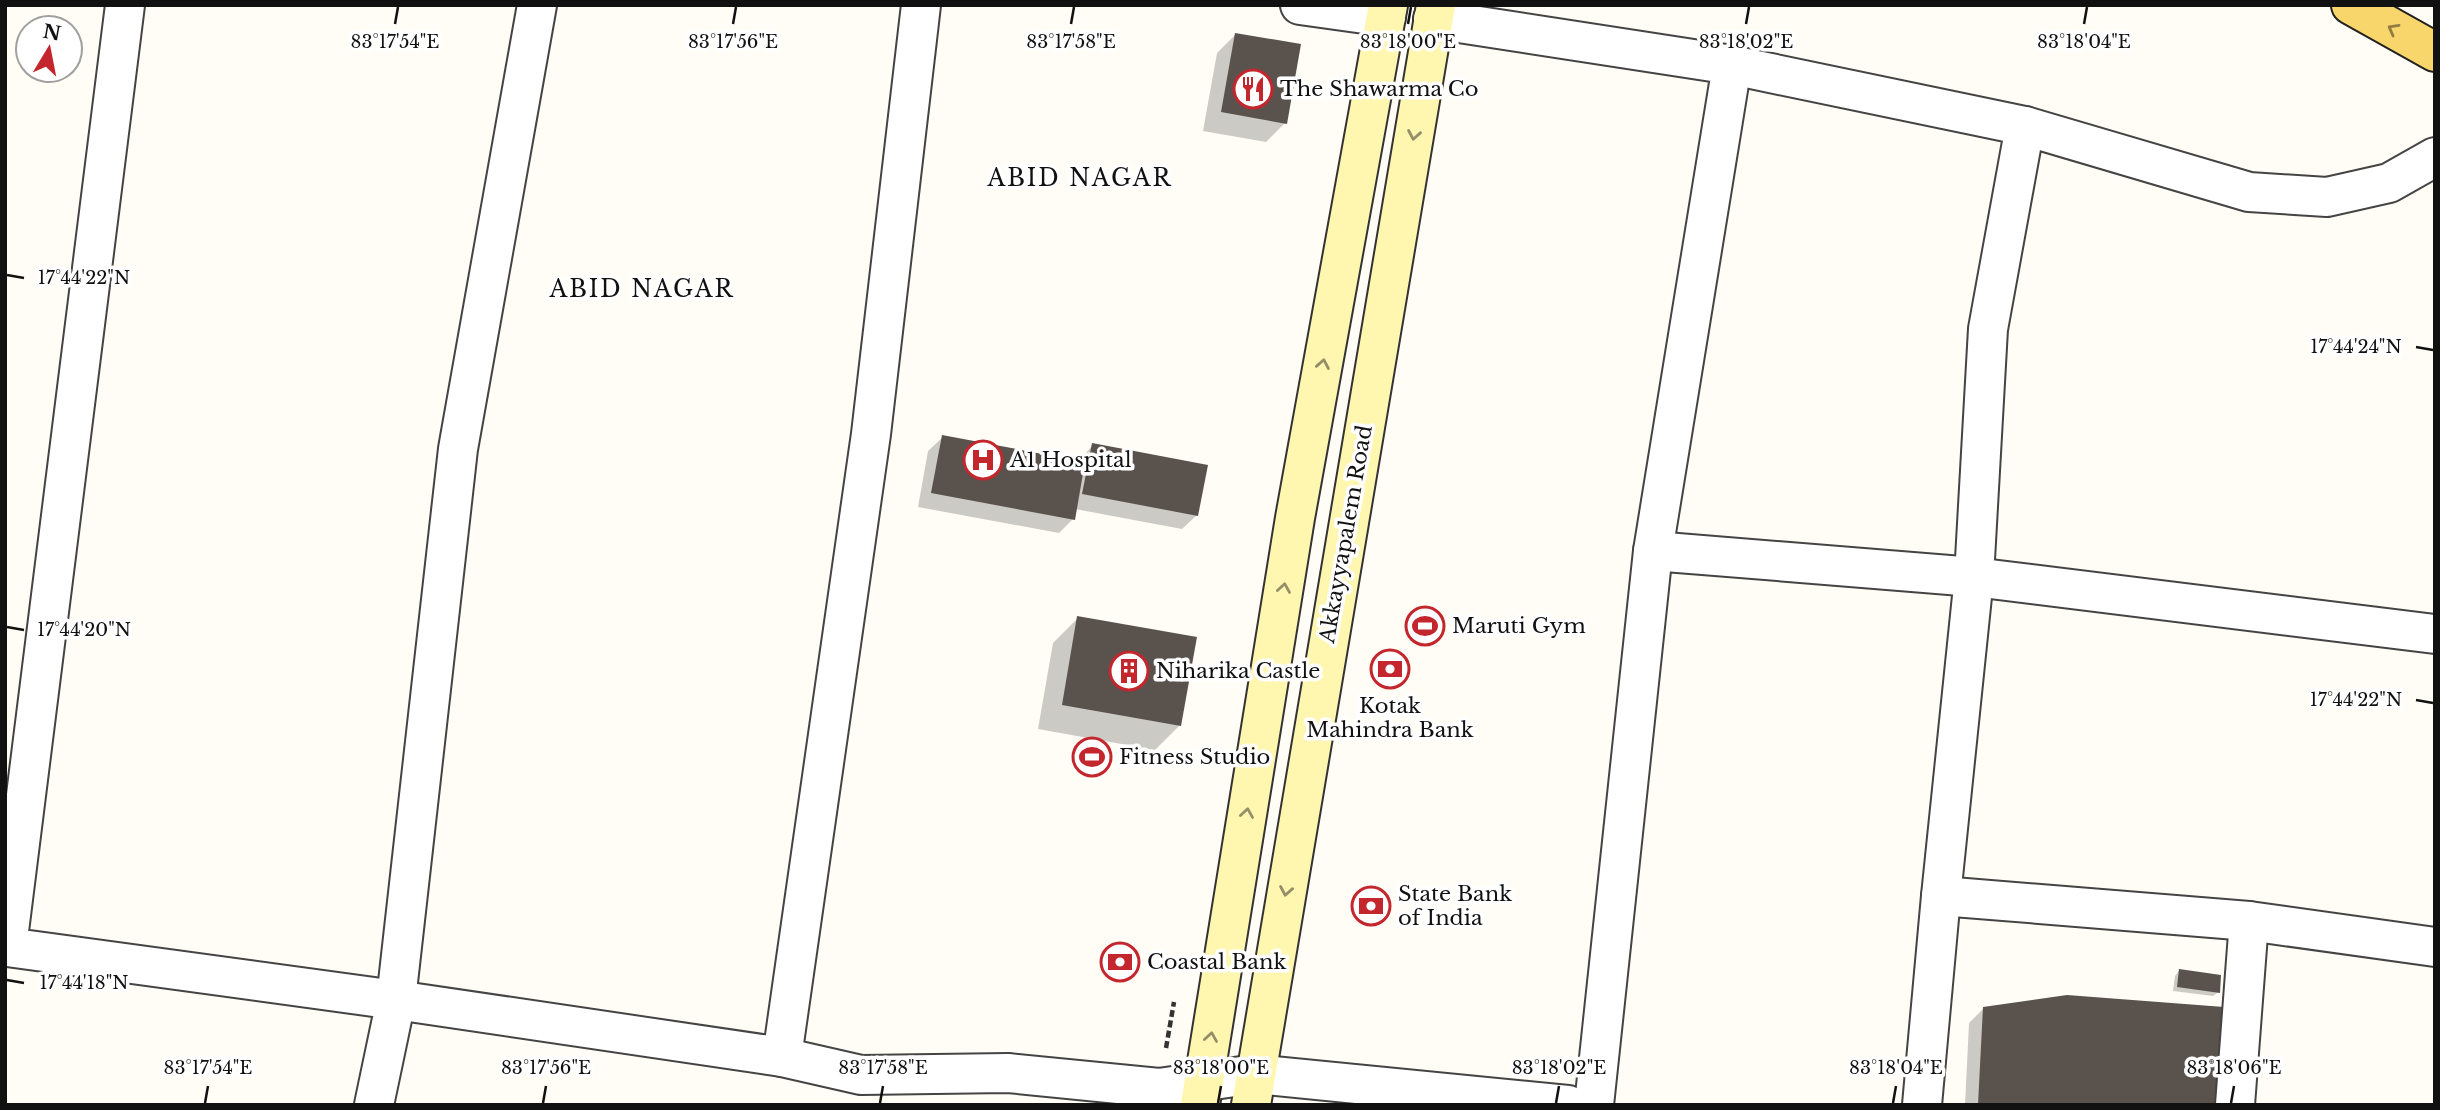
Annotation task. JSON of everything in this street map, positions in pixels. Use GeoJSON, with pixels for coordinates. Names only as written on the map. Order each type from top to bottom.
{"type":"FeatureCollection","features":[{"type":"Feature","properties":{"kind":"main road"},"geometry":{"type":"LineString","coordinates":[[2351,5],[2435,52]]}},
{"type":"Feature","properties":{"kind":"main road"},"geometry":{"type":"LineString","coordinates":[[1202,1094],[1295,518],[1387,11]]}},
{"type":"Feature","properties":{"kind":"main road","name":"Akkayyapalem Road"},"geometry":{"type":"LineString","coordinates":[[1253,1089],[1435,12]]}},
{"type":"Feature","properties":{"kind":"street"},"geometry":{"type":"LineString","coordinates":[[125,5],[6,947],[396,1000],[782,1057],[859,1090],[1008,1073],[1202,1094],[1253,1089],[1568,1105]]}},
{"type":"Feature","properties":{"kind":"street"},"geometry":{"type":"LineString","coordinates":[[374,1105],[396,1000],[458,449],[537,5]]}},
{"type":"Feature","properties":{"kind":"street"},"geometry":{"type":"LineString","coordinates":[[782,1057],[871,434],[921,5]]}},
{"type":"Feature","properties":{"kind":"street"},"geometry":{"type":"LineString","coordinates":[[1300,5],[1387,11]]}},
{"type":"Feature","properties":{"kind":"street"},"geometry":{"type":"LineString","coordinates":[[1435,12],[1732,65],[2025,126],[2249,192],[2327,197],[2389,183],[2435,157]]}},
{"type":"Feature","properties":{"kind":"street"},"geometry":{"type":"LineString","coordinates":[[1594,1105],[1653,551],[1732,65]]}},
{"type":"Feature","properties":{"kind":"street"},"geometry":{"type":"LineString","coordinates":[[1922,1105],[1974,578],[1988,329],[2025,126]]}},
{"type":"Feature","properties":{"kind":"street"},"geometry":{"type":"LineString","coordinates":[[1653,551],[1974,578],[2435,634]]}},
{"type":"Feature","properties":{"kind":"street"},"geometry":{"type":"LineString","coordinates":[[1941,897],[2249,921],[2435,947]]}},
{"type":"Feature","properties":{"kind":"street"},"geometry":{"type":"LineString","coordinates":[[2235,1105],[2249,921]]}},
{"type":"Feature","properties":{"kind":"building"},"geometry":{"type":"Polygon","coordinates":[[[1235,33],[1301,44],[1287,124],[1221,112],[1235,33]]]}},
{"type":"Feature","properties":{"kind":"building"},"geometry":{"type":"Polygon","coordinates":[[[942,435],[1085,462],[1075,520],[931,493],[942,435]]]}},
{"type":"Feature","properties":{"kind":"building"},"geometry":{"type":"Polygon","coordinates":[[[1092,443],[1208,465],[1198,516],[1082,494],[1092,443]]]}},
{"type":"Feature","properties":{"kind":"building","name":"Niharika Castle"},"geometry":{"type":"Polygon","coordinates":[[[1077,616],[1197,637],[1181,726],[1062,705],[1077,616]]]}},
{"type":"Feature","properties":{"kind":"building"},"geometry":{"type":"Polygon","coordinates":[[[2179,969],[2221,975],[2220,993],[2177,987],[2179,969]]]}},
{"type":"Feature","properties":{"kind":"building"},"geometry":{"type":"Polygon","coordinates":[[[2067,995],[2224,1007],[2220,1105],[1978,1105],[1983,1007],[2067,995]]]}},
{"type":"Feature","properties":{"kind":"place","name":"The Shawarma Co"},"geometry":{"type":"Point","coordinates":[1253,89]}},
{"type":"Feature","properties":{"kind":"place","name":"A1 Hospital"},"geometry":{"type":"Point","coordinates":[983,460]}},
{"type":"Feature","properties":{"kind":"place","name":"Maruti Gym"},"geometry":{"type":"Point","coordinates":[1425,626]}},
{"type":"Feature","properties":{"kind":"place","name":"Kotak Mahindra Bank"},"geometry":{"type":"Point","coordinates":[1390,669]}},
{"type":"Feature","properties":{"kind":"place","name":"Niharika Castle"},"geometry":{"type":"Point","coordinates":[1129,671]}},
{"type":"Feature","properties":{"kind":"place","name":"Fitness Studio"},"geometry":{"type":"Point","coordinates":[1092,757]}},
{"type":"Feature","properties":{"kind":"place","name":"State Bank of India"},"geometry":{"type":"Point","coordinates":[1371,906]}},
{"type":"Feature","properties":{"kind":"place","name":"Coastal Bank"},"geometry":{"type":"Point","coordinates":[1120,962]}},
{"type":"Feature","properties":{"kind":"district","name":"ABID NAGAR"},"geometry":{"type":"Point","coordinates":[1080,178]}},
{"type":"Feature","properties":{"kind":"district","name":"ABID NAGAR"},"geometry":{"type":"Point","coordinates":[642,289]}}]}
